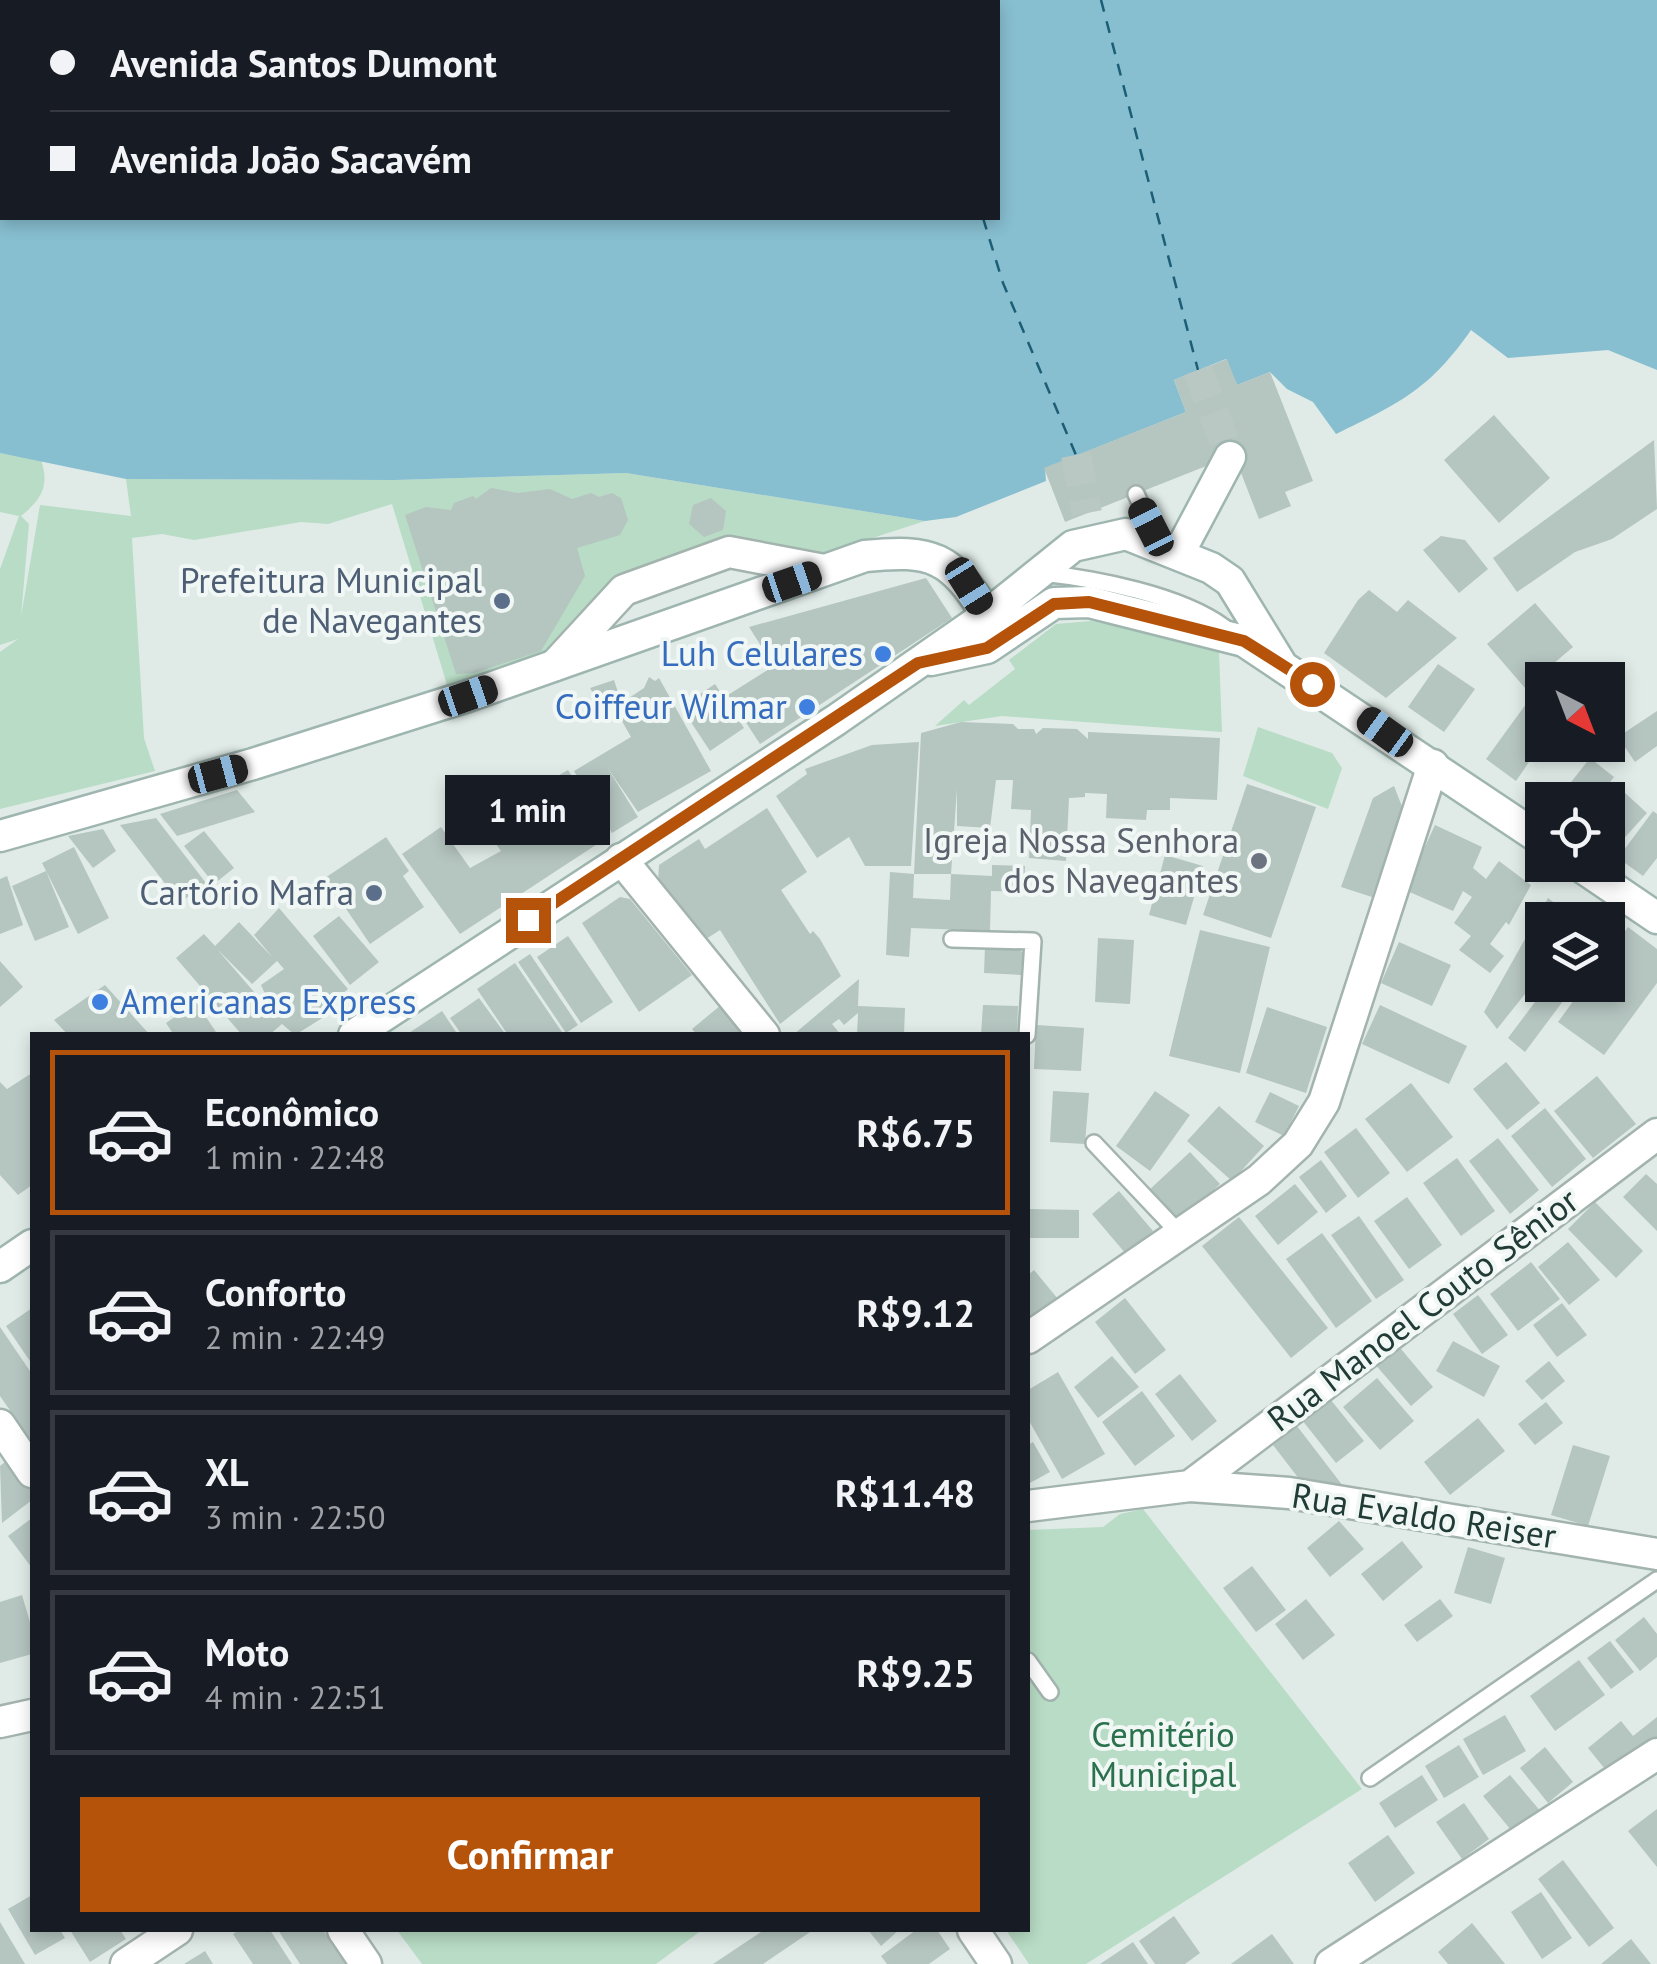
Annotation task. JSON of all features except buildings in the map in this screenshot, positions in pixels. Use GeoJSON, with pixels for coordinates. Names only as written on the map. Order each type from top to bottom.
{"type":"FeatureCollection","features":[{"type":"Feature","properties":{"kind":"street"},"geometry":{"type":"LineString","coordinates":[[1170,549],[1230,457]]}},
{"type":"Feature","properties":{"kind":"street"},"geometry":{"type":"LineString","coordinates":[[370,1031],[987,615],[1073,546],[1089,527],[1170,549],[1230,582],[1281,664]]}},
{"type":"Feature","properties":{"kind":"street"},"geometry":{"type":"LineString","coordinates":[[555,665],[624,590],[729,552],[824,570]]}},
{"type":"Feature","properties":{"kind":"street"},"geometry":{"type":"LineString","coordinates":[[0,836],[252,764],[555,665],[865,556],[906,552],[933,556],[954,569],[987,615]]}},
{"type":"Feature","properties":{"kind":"street"},"geometry":{"type":"LineString","coordinates":[[918,663],[987,648],[1054,604],[1089,602],[1244,641],[1525,828]]}},
{"type":"Feature","properties":{"kind":"street"},"geometry":{"type":"LineString","coordinates":[[1030,1337],[1180,1234],[1298,1144],[1324,1102],[1433,765]]}},
{"type":"Feature","properties":{"kind":"street"},"geometry":{"type":"LineString","coordinates":[[621,859],[762,1032]]}},
{"type":"Feature","properties":{"kind":"street"},"geometry":{"type":"LineString","coordinates":[[1604,882],[1657,918]]}},
{"type":"Feature","properties":{"kind":"street","name":"Rua Manoel Couto Sênior"},"geometry":{"type":"LineString","coordinates":[[1190,1486],[1657,1134]]}},
{"type":"Feature","properties":{"kind":"street"},"geometry":{"type":"LineString","coordinates":[[0,1267],[30,1246]]}},
{"type":"Feature","properties":{"kind":"street"},"geometry":{"type":"LineString","coordinates":[[0,1425],[30,1469]]}},
{"type":"Feature","properties":{"kind":"street","name":"Rua Evaldo Reiser"},"geometry":{"type":"LineString","coordinates":[[1030,1506],[1190,1486],[1289,1494],[1657,1554]]}},
{"type":"Feature","properties":{"kind":"street"},"geometry":{"type":"LineString","coordinates":[[0,1722],[30,1715]]}},
{"type":"Feature","properties":{"kind":"street"},"geometry":{"type":"LineString","coordinates":[[1331,1964],[1657,1754]]}},
{"type":"Feature","properties":{"kind":"street"},"geometry":{"type":"LineString","coordinates":[[126,1964],[175,1932]]}},
{"type":"Feature","properties":{"kind":"street"},"geometry":{"type":"LineString","coordinates":[[344,1932],[366,1964]]}},
{"type":"Feature","properties":{"kind":"street"},"geometry":{"type":"LineString","coordinates":[[974,1932],[996,1964]]}},
{"type":"Feature","properties":{"kind":"lane"},"geometry":{"type":"LineString","coordinates":[[1136,494],[1170,549]]}},
{"type":"Feature","properties":{"kind":"lane"},"geometry":{"type":"LineString","coordinates":[[1039,572],[1084,578],[1204,613],[1244,641]]}},
{"type":"Feature","properties":{"kind":"lane"},"geometry":{"type":"LineString","coordinates":[[952,940],[1032,941],[1026,1032]]}},
{"type":"Feature","properties":{"kind":"lane"},"geometry":{"type":"LineString","coordinates":[[1094,1143],[1180,1234]]}},
{"type":"Feature","properties":{"kind":"lane"},"geometry":{"type":"LineString","coordinates":[[1370,1778],[1657,1580]]}},
{"type":"Feature","properties":{"kind":"lane"},"geometry":{"type":"LineString","coordinates":[[1030,1664],[1050,1692]]}},
{"type":"Feature","properties":{"kind":"green space"},"geometry":{"type":"Polygon","coordinates":[[[0,453],[41,460],[44,469],[42,492],[21,516],[29,524],[21,617],[40,505],[131,516],[126,479],[395,480],[626,473],[925,521],[820,555],[730,536],[617,577],[548,655],[448,688],[392,504],[328,524],[301,522],[194,540],[162,534],[132,538],[144,738],[155,771],[0,809],[0,652],[18,639],[0,645],[0,569],[19,516],[0,512],[0,453]]]}},
{"type":"Feature","properties":{"kind":"green space"},"geometry":{"type":"Polygon","coordinates":[[[1091,621],[1199,642],[1219,652],[1222,732],[1002,716],[935,726],[964,700],[969,705],[1015,669],[1009,660],[1056,624],[1091,621]]]}},
{"type":"Feature","properties":{"kind":"green space"},"geometry":{"type":"Polygon","coordinates":[[[1258,727],[1332,753],[1342,768],[1328,809],[1243,776],[1258,727]]]}},
{"type":"Feature","properties":{"kind":"green space","name":"Cemitério Municipal"},"geometry":{"type":"Polygon","coordinates":[[[1143,1509],[1362,1789],[1086,1964],[1029,1964],[1007,1932],[1030,1932],[1030,1530],[1103,1527],[1120,1514],[1143,1509]]]}},
{"type":"Feature","properties":{"kind":"green space"},"geometry":{"type":"Polygon","coordinates":[[[398,1932],[699,1932],[656,1964],[422,1964],[398,1932]]]}},
{"type":"Feature","properties":{"kind":"water"},"geometry":{"type":"Polygon","coordinates":[[[1000,0],[1657,0],[1657,370],[1608,350],[1508,358],[1471,330],[1427,381],[1336,434],[1313,402],[1287,389],[1270,372],[1237,385],[1226,359],[1174,380],[1186,412],[1045,468],[1046,481],[956,517],[925,521],[626,473],[395,480],[126,479],[0,453],[0,220],[1000,220],[1000,0]]]}},
{"type":"Feature","properties":{"kind":"ferry route"},"geometry":{"type":"LineString","coordinates":[[1101,0],[1198,370]]}},
{"type":"Feature","properties":{"kind":"ferry route"},"geometry":{"type":"LineString","coordinates":[[984,220],[1003,283],[1076,455]]}},
{"type":"Feature","properties":{"kind":"tunnel"},"geometry":{"type":"LineString","coordinates":[[1198,370],[1230,457]]}},
{"type":"Feature","properties":{"kind":"tunnel"},"geometry":{"type":"LineString","coordinates":[[1076,455],[1087,513]]}},
{"type":"Feature","properties":{"kind":"place","name":"Prefeitura Municipal de Navegantes"},"geometry":{"type":"Point","coordinates":[502,601]}},
{"type":"Feature","properties":{"kind":"place","name":"Luh Celulares"},"geometry":{"type":"Point","coordinates":[883,654]}},
{"type":"Feature","properties":{"kind":"place","name":"Coiffeur Wilmar"},"geometry":{"type":"Point","coordinates":[807,707]}},
{"type":"Feature","properties":{"kind":"place","name":"Igreja Nossa Senhora dos Navegantes"},"geometry":{"type":"Point","coordinates":[1259,861]}},
{"type":"Feature","properties":{"kind":"place","name":"Cartório Mafra"},"geometry":{"type":"Point","coordinates":[374,893]}},
{"type":"Feature","properties":{"kind":"place","name":"Americanas Express"},"geometry":{"type":"Point","coordinates":[100,1002]}},
{"type":"Feature","properties":{"kind":"route"},"geometry":{"type":"LineString","coordinates":[[528,920],[918,663],[987,648],[1054,604],[1089,602],[1244,641],[1312,684]]}}]}
